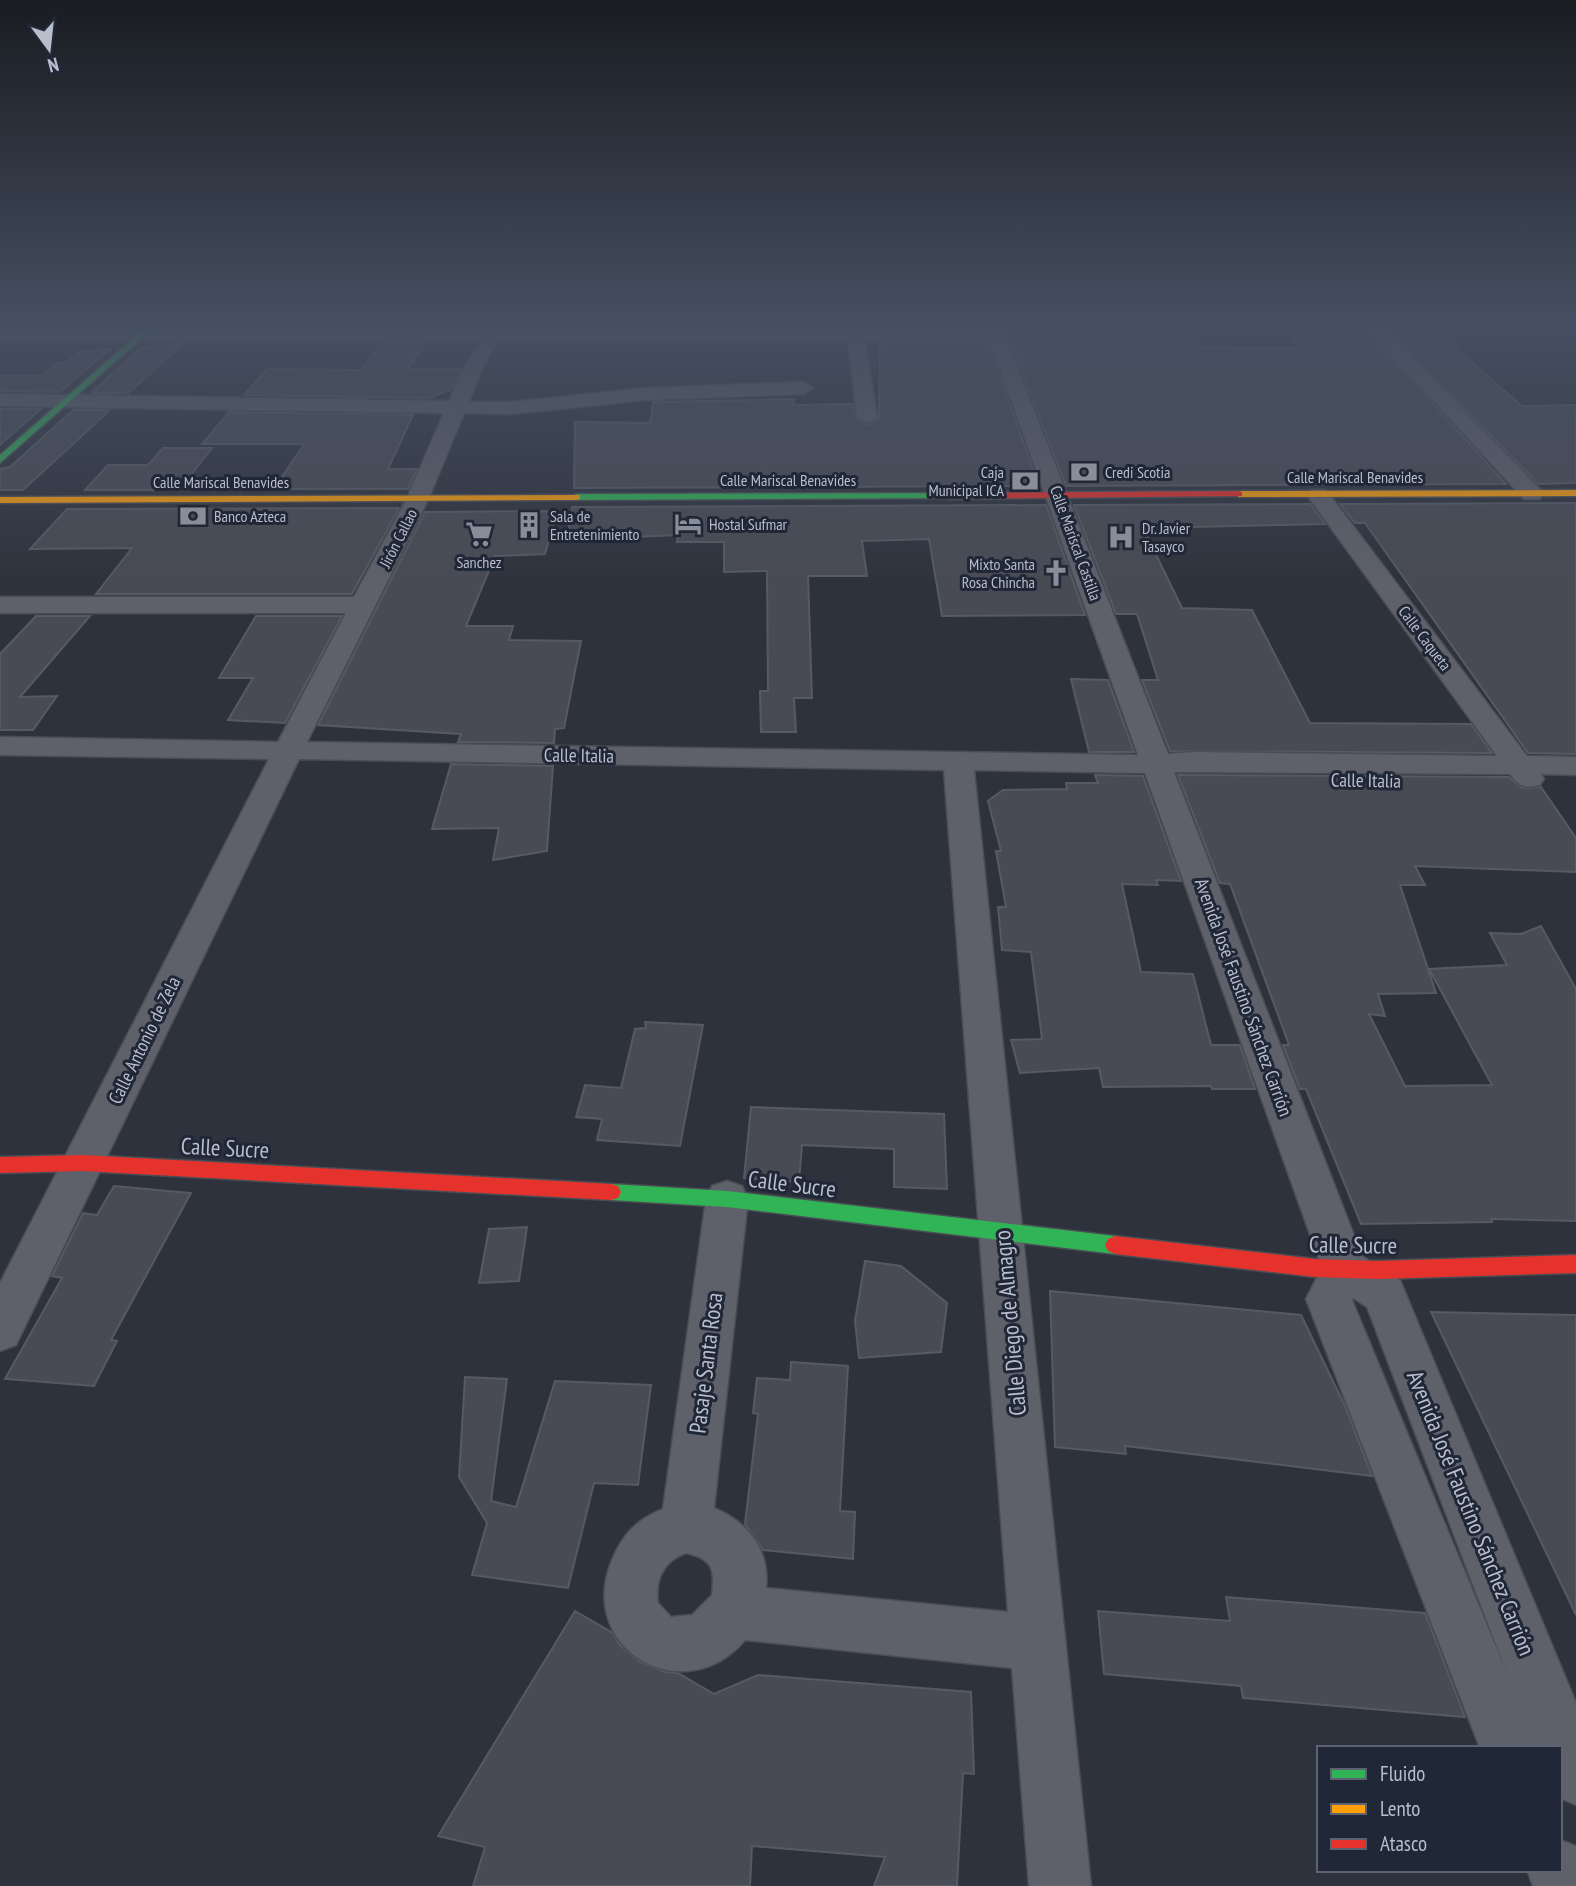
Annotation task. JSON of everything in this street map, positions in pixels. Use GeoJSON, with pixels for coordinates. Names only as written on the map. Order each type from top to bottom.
{"type":"FeatureCollection","features":[{"type":"Feature","properties":{"kind":"main road"},"geometry":{"type":"LineString","coordinates":[[0,460],[55,411]]}},
{"type":"Feature","properties":{"kind":"main road","name":"Calle Mariscal Benavides"},"geometry":{"type":"LineString","coordinates":[[0,500],[1576,494]]}},
{"type":"Feature","properties":{"kind":"main road","name":"Calle Sucre"},"geometry":{"type":"LineString","coordinates":[[0,1165],[83,1163],[727,1199],[1315,1268],[1576,1264]]}},
{"type":"Feature","properties":{"kind":"street","name":"Jirón Callao"},"geometry":{"type":"LineString","coordinates":[[288,751],[417,500],[455,411]]}},
{"type":"Feature","properties":{"kind":"street"},"geometry":{"type":"LineString","coordinates":[[866,411],[867,417]]}},
{"type":"Feature","properties":{"kind":"street","name":"Calle Mariscal Castilla"},"geometry":{"type":"LineString","coordinates":[[1026,411],[1158,764]]}},
{"type":"Feature","properties":{"kind":"street"},"geometry":{"type":"LineString","coordinates":[[1441,411],[1523,493]]}},
{"type":"Feature","properties":{"kind":"street"},"geometry":{"type":"LineString","coordinates":[[1449,411],[1523,493]]}},
{"type":"Feature","properties":{"kind":"street","name":"Calle Caqueta"},"geometry":{"type":"LineString","coordinates":[[1318,495],[1525,774]]}},
{"type":"Feature","properties":{"kind":"street"},"geometry":{"type":"LineString","coordinates":[[0,605],[363,605]]}},
{"type":"Feature","properties":{"kind":"street","name":"Calle Italia"},"geometry":{"type":"LineString","coordinates":[[0,746],[1158,764],[1207,778],[1525,774],[1576,766]]}},
{"type":"Feature","properties":{"kind":"street","name":"Calle Antonio de Zela"},"geometry":{"type":"LineString","coordinates":[[0,1330],[288,751]]}},
{"type":"Feature","properties":{"kind":"street","name":"Calle Diego de Almagro"},"geometry":{"type":"LineString","coordinates":[[958,761],[1060,1886]]}},
{"type":"Feature","properties":{"kind":"street","name":"Avenida José Faustino Sánchez Carrión"},"geometry":{"type":"LineString","coordinates":[[1158,764],[1345,1269],[1384,1294],[1576,1775]]}},
{"type":"Feature","properties":{"kind":"street","name":"Calle Italia"},"geometry":{"type":"LineString","coordinates":[[1525,774],[1576,783]]}},
{"type":"Feature","properties":{"kind":"street","name":"Pasaje Santa Rosa"},"geometry":{"type":"LineString","coordinates":[[686,1527],[727,1199]]}},
{"type":"Feature","properties":{"kind":"street"},"geometry":{"type":"LineString","coordinates":[[1345,1269],[1329,1298],[1508,1746]]}},
{"type":"Feature","properties":{"kind":"street"},"geometry":{"type":"LineString","coordinates":[[686,1527],[708,1531],[726,1544],[738,1564],[741,1587],[735,1612],[718,1633],[692,1646],[666,1645],[643,1629],[630,1606],[630,1578],[642,1553],[662,1535],[686,1527]]}},
{"type":"Feature","properties":{"kind":"street"},"geometry":{"type":"LineString","coordinates":[[735,1612],[1038,1643]]}},
{"type":"Feature","properties":{"kind":"building"},"geometry":{"type":"Polygon","coordinates":[[[0,411],[39,411],[0,445],[0,411]]]}},
{"type":"Feature","properties":{"kind":"building"},"geometry":{"type":"Polygon","coordinates":[[[72,411],[109,411],[23,490],[0,490],[0,469],[10,467],[72,411]]]}},
{"type":"Feature","properties":{"kind":"building"},"geometry":{"type":"Polygon","coordinates":[[[652,411],[854,411],[856,419],[868,425],[879,418],[879,411],[1012,411],[1039,486],[574,488],[575,422],[650,423],[652,411]]]}},
{"type":"Feature","properties":{"kind":"building"},"geometry":{"type":"Polygon","coordinates":[[[1037,411],[1440,411],[1506,484],[1066,486],[1037,411]]]}},
{"type":"Feature","properties":{"kind":"building"},"geometry":{"type":"Polygon","coordinates":[[[1467,411],[1576,411],[1576,483],[1538,484],[1467,411]]]}},
{"type":"Feature","properties":{"kind":"building"},"geometry":{"type":"Polygon","coordinates":[[[229,412],[413,415],[388,469],[417,469],[408,489],[274,489],[304,444],[202,444],[229,412]]]}},
{"type":"Feature","properties":{"kind":"building"},"geometry":{"type":"Polygon","coordinates":[[[163,448],[212,448],[179,490],[85,490],[108,465],[148,465],[163,448]]]}},
{"type":"Feature","properties":{"kind":"building"},"geometry":{"type":"Polygon","coordinates":[[[1576,503],[1576,754],[1528,753],[1365,523],[1355,523],[1340,504],[1576,503]]]}},
{"type":"Feature","properties":{"kind":"building"},"geometry":{"type":"Polygon","coordinates":[[[1310,504],[1325,524],[1143,528],[1182,608],[1252,610],[1310,723],[1471,724],[1492,753],[1170,751],[1142,680],[1158,680],[1137,614],[1116,614],[1074,505],[1310,504]]]}},
{"type":"Feature","properties":{"kind":"building"},"geometry":{"type":"Polygon","coordinates":[[[1046,505],[1085,615],[942,616],[929,539],[862,541],[867,576],[808,576],[812,698],[794,698],[796,732],[761,732],[760,691],[768,691],[767,571],[724,572],[724,542],[677,542],[678,535],[567,540],[572,507],[1046,505]]]}},
{"type":"Feature","properties":{"kind":"building"},"geometry":{"type":"Polygon","coordinates":[[[399,508],[352,594],[96,594],[132,548],[30,549],[67,509],[399,508]]]}},
{"type":"Feature","properties":{"kind":"building"},"geometry":{"type":"Polygon","coordinates":[[[557,511],[545,554],[495,556],[466,626],[513,626],[509,640],[581,641],[564,728],[555,729],[554,743],[458,742],[461,734],[318,725],[425,512],[557,511]]]}},
{"type":"Feature","properties":{"kind":"building"},"geometry":{"type":"Polygon","coordinates":[[[36,616],[90,616],[20,697],[57,696],[33,730],[0,730],[0,654],[36,616]]]}},
{"type":"Feature","properties":{"kind":"building"},"geometry":{"type":"Polygon","coordinates":[[[256,616],[342,616],[285,723],[228,720],[253,678],[219,678],[256,616]]]}},
{"type":"Feature","properties":{"kind":"building"},"geometry":{"type":"Polygon","coordinates":[[[1071,679],[1108,680],[1134,752],[1089,752],[1071,679]]]}},
{"type":"Feature","properties":{"kind":"building"},"geometry":{"type":"Polygon","coordinates":[[[451,764],[553,766],[547,851],[493,860],[499,828],[432,829],[451,764]]]}},
{"type":"Feature","properties":{"kind":"building"},"geometry":{"type":"Polygon","coordinates":[[[1095,775],[1143,776],[1181,881],[1156,880],[1158,885],[1122,884],[1141,972],[1193,974],[1211,1045],[1240,1045],[1255,1089],[1212,1089],[1211,1086],[1103,1087],[1099,1068],[1020,1073],[1011,1040],[1042,1039],[1031,952],[1002,950],[998,907],[1006,907],[996,851],[1001,851],[988,801],[1003,790],[1067,789],[1066,783],[1098,783],[1095,775]]]}},
{"type":"Feature","properties":{"kind":"building"},"geometry":{"type":"Polygon","coordinates":[[[1178,775],[1509,777],[1522,788],[1541,787],[1576,838],[1576,872],[1415,866],[1425,885],[1400,885],[1436,993],[1378,994],[1385,1016],[1369,1014],[1405,1086],[1492,1085],[1429,969],[1507,965],[1490,933],[1521,934],[1541,926],[1576,989],[1576,1221],[1491,1219],[1492,1222],[1361,1224],[1306,1089],[1300,1089],[1283,1045],[1289,1045],[1230,884],[1220,883],[1178,775]]]}},
{"type":"Feature","properties":{"kind":"building"},"geometry":{"type":"Polygon","coordinates":[[[645,1022],[703,1025],[680,1146],[597,1140],[602,1119],[576,1117],[585,1085],[621,1088],[635,1029],[646,1028],[645,1022]]]}},
{"type":"Feature","properties":{"kind":"building"},"geometry":{"type":"Polygon","coordinates":[[[751,1107],[944,1114],[947,1189],[894,1187],[894,1149],[802,1145],[799,1182],[744,1178],[751,1107]]]}},
{"type":"Feature","properties":{"kind":"building"},"geometry":{"type":"Polygon","coordinates":[[[114,1186],[191,1193],[111,1340],[117,1341],[94,1386],[5,1379],[62,1278],[52,1276],[83,1213],[97,1215],[114,1186]]]}},
{"type":"Feature","properties":{"kind":"building"},"geometry":{"type":"Polygon","coordinates":[[[527,1227],[519,1281],[479,1283],[489,1229],[527,1227]]]}},
{"type":"Feature","properties":{"kind":"building"},"geometry":{"type":"Polygon","coordinates":[[[865,1261],[901,1266],[947,1303],[941,1352],[859,1358],[855,1321],[865,1261]]]}},
{"type":"Feature","properties":{"kind":"building"},"geometry":{"type":"Polygon","coordinates":[[[1050,1291],[1301,1315],[1345,1406],[1372,1476],[1125,1446],[1126,1454],[1055,1447],[1050,1291]]]}},
{"type":"Feature","properties":{"kind":"building"},"geometry":{"type":"Polygon","coordinates":[[[1431,1312],[1576,1315],[1576,1615],[1431,1312]]]}},
{"type":"Feature","properties":{"kind":"building"},"geometry":{"type":"Polygon","coordinates":[[[791,1362],[848,1366],[840,1511],[855,1512],[853,1559],[763,1550],[745,1524],[758,1414],[753,1413],[757,1378],[790,1380],[791,1362]]]}},
{"type":"Feature","properties":{"kind":"building"},"geometry":{"type":"Polygon","coordinates":[[[465,1377],[507,1379],[491,1501],[516,1507],[555,1381],[651,1385],[638,1485],[594,1483],[568,1588],[472,1575],[487,1523],[459,1477],[465,1377]]]}},
{"type":"Feature","properties":{"kind":"building"},"geometry":{"type":"Polygon","coordinates":[[[1226,1597],[1425,1613],[1465,1717],[1243,1698],[1241,1686],[1104,1674],[1098,1611],[1230,1621],[1226,1597]]]}},
{"type":"Feature","properties":{"kind":"building"},"geometry":{"type":"Polygon","coordinates":[[[575,1611],[613,1633],[620,1645],[640,1662],[665,1672],[678,1673],[714,1694],[758,1675],[971,1692],[974,1774],[963,1773],[957,1886],[874,1886],[885,1857],[752,1846],[750,1886],[473,1886],[485,1847],[438,1836],[575,1611]]]}},
{"type":"Feature","properties":{"kind":"traffic: fast"},"geometry":{"type":"LineString","coordinates":[[0,460],[55,411]]}},
{"type":"Feature","properties":{"kind":"traffic: fast"},"geometry":{"type":"LineString","coordinates":[[576,497],[949,496]]}},
{"type":"Feature","properties":{"kind":"traffic: fast"},"geometry":{"type":"LineString","coordinates":[[611,1192],[727,1199],[1115,1245]]}},
{"type":"Feature","properties":{"kind":"traffic: slow"},"geometry":{"type":"LineString","coordinates":[[1239,494],[1576,493]]}},
{"type":"Feature","properties":{"kind":"traffic: slow"},"geometry":{"type":"LineString","coordinates":[[0,500],[576,497]]}},
{"type":"Feature","properties":{"kind":"traffic: jam"},"geometry":{"type":"LineString","coordinates":[[949,496],[1239,494]]}},
{"type":"Feature","properties":{"kind":"traffic: jam"},"geometry":{"type":"LineString","coordinates":[[0,1165],[83,1163],[611,1192]]}},
{"type":"Feature","properties":{"kind":"traffic: jam"},"geometry":{"type":"LineString","coordinates":[[1115,1245],[1315,1268],[1377,1270],[1576,1264]]}},
{"type":"Feature","properties":{"kind":"place","name":"Credi Scotia"},"geometry":{"type":"Point","coordinates":[1084,472]}},
{"type":"Feature","properties":{"kind":"place","name":"Caja Municipal ICA"},"geometry":{"type":"Point","coordinates":[1025,481]}},
{"type":"Feature","properties":{"kind":"place","name":"Banco Azteca"},"geometry":{"type":"Point","coordinates":[193,516]}},
{"type":"Feature","properties":{"kind":"place","name":"Hostal Sufmar"},"geometry":{"type":"Point","coordinates":[688,524]}},
{"type":"Feature","properties":{"kind":"place","name":"Sala de Entretenimiento"},"geometry":{"type":"Point","coordinates":[529,525]}},
{"type":"Feature","properties":{"kind":"place","name":"Sanchez"},"geometry":{"type":"Point","coordinates":[479,534]}},
{"type":"Feature","properties":{"kind":"place","name":"Dr. Javier Tasayco"},"geometry":{"type":"Point","coordinates":[1121,537]}},
{"type":"Feature","properties":{"kind":"place","name":"Mixto Santa Rosa Chincha"},"geometry":{"type":"Point","coordinates":[1056,573]}}]}
